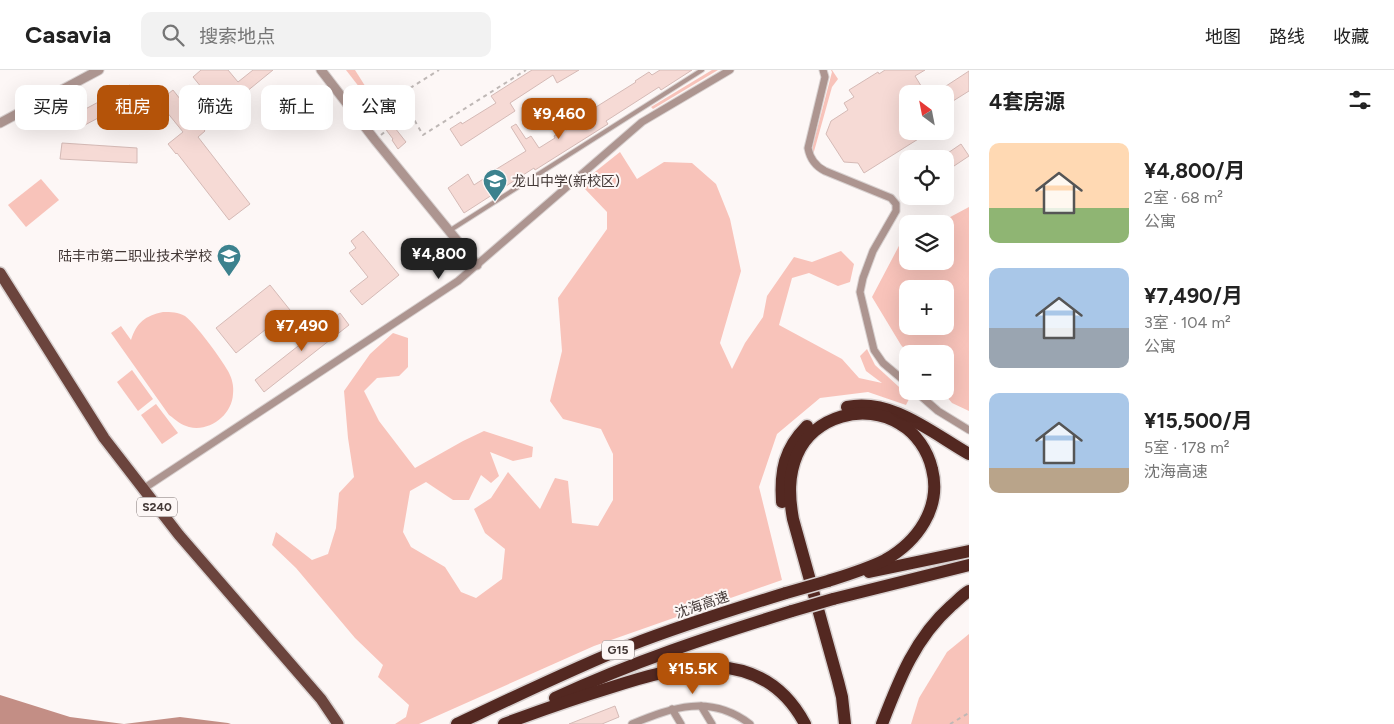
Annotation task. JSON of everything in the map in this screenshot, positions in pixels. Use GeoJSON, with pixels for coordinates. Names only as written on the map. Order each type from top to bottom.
{"type":"FeatureCollection","features":[{"type":"Feature","properties":{"kind":"highway"},"geometry":{"type":"LineString","coordinates":[[840,724],[836,696],[784,516],[781,482],[783,465],[788,452],[794,440],[806,427],[821,416],[836,409],[863,405],[877,406],[894,411],[969,454]]}},
{"type":"Feature","properties":{"kind":"highway"},"geometry":{"type":"LineString","coordinates":[[828,581],[885,560],[903,548],[916,535],[932,508],[934,496],[933,472],[924,449],[916,438],[901,424],[882,416],[858,413],[832,420],[821,426],[804,443],[791,472],[790,503],[793,519],[838,681],[845,724]]}},
{"type":"Feature","properties":{"kind":"highway","name":"沈海高速"},"geometry":{"type":"LineString","coordinates":[[457,724],[595,660],[707,618],[828,581],[969,551]]}},
{"type":"Feature","properties":{"kind":"highway","name":"G15"},"geometry":{"type":"LineString","coordinates":[[498,724],[606,675],[707,638],[833,599],[969,565]]}},
{"type":"Feature","properties":{"kind":"highway"},"geometry":{"type":"LineString","coordinates":[[882,724],[900,677],[918,644],[938,617],[969,591]]}},
{"type":"Feature","properties":{"kind":"highway"},"geometry":{"type":"LineString","coordinates":[[504,724],[645,676],[676,669],[705,666],[738,669],[764,680],[784,695],[805,724]]}},
{"type":"Feature","properties":{"kind":"main road","name":"S240"},"geometry":{"type":"LineString","coordinates":[[0,273],[104,438],[179,535],[321,699],[338,724]]}},
{"type":"Feature","properties":{"kind":"street"},"geometry":{"type":"LineString","coordinates":[[0,123],[99,70]]}},
{"type":"Feature","properties":{"kind":"street"},"geometry":{"type":"LineString","coordinates":[[322,70],[375,140],[476,265]]}},
{"type":"Feature","properties":{"kind":"street"},"geometry":{"type":"LineString","coordinates":[[143,489],[458,281],[642,122],[730,70]]}},
{"type":"Feature","properties":{"kind":"street"},"geometry":{"type":"LineString","coordinates":[[823,70],[825,77],[808,148],[810,157],[815,165],[825,171],[891,198],[896,204],[896,211],[870,258],[860,292],[874,350],[883,363],[899,376]]}},
{"type":"Feature","properties":{"kind":"street"},"geometry":{"type":"LineString","coordinates":[[925,400],[938,411],[969,430]]}},
{"type":"Feature","properties":{"kind":"street"},"geometry":{"type":"LineString","coordinates":[[637,723],[681,706],[701,706],[722,709],[750,724]]}},
{"type":"Feature","properties":{"kind":"street"},"geometry":{"type":"LineString","coordinates":[[701,706],[712,724]]}},
{"type":"Feature","properties":{"kind":"street"},"geometry":{"type":"LineString","coordinates":[[672,709],[681,724]]}},
{"type":"Feature","properties":{"kind":"lane"},"geometry":{"type":"LineString","coordinates":[[449,230],[702,70]]}},
{"type":"Feature","properties":{"kind":"path"},"geometry":{"type":"LineString","coordinates":[[415,85],[439,70]]}},
{"type":"Feature","properties":{"kind":"path"},"geometry":{"type":"LineString","coordinates":[[415,121],[423,135],[526,70]]}},
{"type":"Feature","properties":{"kind":"path"},"geometry":{"type":"LineString","coordinates":[[375,140],[387,130]]}},
{"type":"Feature","properties":{"kind":"path"},"geometry":{"type":"LineString","coordinates":[[950,724],[969,713]]}},
{"type":"Feature","properties":{"kind":"shaded area"},"geometry":{"type":"Polygon","coordinates":[[[346,70],[355,70],[364,85],[358,85],[346,70]]]}},
{"type":"Feature","properties":{"kind":"shaded area"},"geometry":{"type":"Polygon","coordinates":[[[712,70],[718,70],[653,109],[651,107],[712,70]]]}},
{"type":"Feature","properties":{"kind":"shaded area"},"geometry":{"type":"Polygon","coordinates":[[[831,70],[838,79],[832,87],[813,155],[812,149],[831,70]]]}},
{"type":"Feature","properties":{"kind":"shaded area"},"geometry":{"type":"Polygon","coordinates":[[[620,152],[637,179],[664,162],[692,163],[716,184],[730,219],[741,271],[720,343],[732,369],[745,343],[763,317],[767,296],[794,257],[812,262],[841,251],[854,264],[850,282],[838,286],[809,273],[792,278],[779,325],[842,359],[859,378],[882,383],[866,371],[860,356],[867,349],[875,365],[899,387],[899,400],[908,400],[906,405],[868,392],[820,398],[777,434],[759,487],[782,580],[594,646],[419,724],[395,724],[406,717],[409,705],[378,677],[383,665],[355,638],[296,568],[272,545],[276,532],[312,560],[328,554],[336,528],[339,493],[354,477],[344,391],[370,354],[393,333],[408,338],[408,367],[399,376],[377,378],[364,391],[379,421],[415,468],[484,431],[533,447],[532,457],[513,461],[490,452],[499,476],[491,483],[481,475],[469,500],[453,500],[426,482],[410,491],[403,532],[411,547],[445,567],[461,592],[476,598],[502,579],[505,549],[485,533],[474,509],[491,498],[508,472],[540,509],[555,478],[568,481],[572,523],[598,526],[613,500],[613,454],[601,429],[563,419],[550,401],[562,351],[558,298],[607,229],[607,212],[585,189],[586,179],[620,152]]]}},
{"type":"Feature","properties":{"kind":"shaded area"},"geometry":{"type":"Polygon","coordinates":[[[41,179],[59,200],[26,227],[8,205],[41,179]]]}},
{"type":"Feature","properties":{"kind":"shaded area"},"geometry":{"type":"Polygon","coordinates":[[[969,207],[969,411],[950,400],[954,400],[954,345],[901,345],[872,297],[899,246],[899,270],[954,270],[954,215],[969,207]]]}},
{"type":"Feature","properties":{"kind":"shaded area"},"geometry":{"type":"Polygon","coordinates":[[[163,312],[172,312],[185,316],[201,334],[231,376],[233,394],[229,409],[218,420],[205,427],[189,427],[181,424],[169,415],[111,333],[121,326],[131,340],[142,321],[163,312]]]}},
{"type":"Feature","properties":{"kind":"shaded area"},"geometry":{"type":"Polygon","coordinates":[[[132,370],[153,399],[138,411],[117,382],[132,370]]]}},
{"type":"Feature","properties":{"kind":"shaded area"},"geometry":{"type":"Polygon","coordinates":[[[156,404],[178,433],[162,444],[141,415],[156,404]]]}},
{"type":"Feature","properties":{"kind":"shaded area"},"geometry":{"type":"Polygon","coordinates":[[[969,634],[969,724],[911,724],[919,698],[947,652],[969,634]]]}},
{"type":"Feature","properties":{"kind":"shaded area"},"geometry":{"type":"Polygon","coordinates":[[[0,695],[70,717],[124,724],[0,724],[0,695]]]}},
{"type":"Feature","properties":{"kind":"shaded area"},"geometry":{"type":"Polygon","coordinates":[[[180,717],[231,724],[124,724],[180,717]]]}},
{"type":"Feature","properties":{"kind":"building"},"geometry":{"type":"Polygon","coordinates":[[[201,70],[228,70],[238,82],[253,70],[273,70],[251,88],[251,85],[200,85],[193,77],[201,70]]]}},
{"type":"Feature","properties":{"kind":"building"},"geometry":{"type":"Polygon","coordinates":[[[532,70],[579,70],[557,83],[553,75],[510,103],[515,111],[461,146],[450,129],[461,122],[462,124],[496,103],[491,96],[532,70]]]}},
{"type":"Feature","properties":{"kind":"building"},"geometry":{"type":"Polygon","coordinates":[[[660,70],[692,70],[661,90],[659,87],[606,121],[608,124],[464,213],[448,188],[468,174],[474,185],[526,151],[511,127],[516,124],[526,139],[531,136],[539,148],[555,138],[554,136],[588,117],[580,105],[591,98],[596,107],[649,72],[652,75],[660,70]]]}},
{"type":"Feature","properties":{"kind":"building"},"geometry":{"type":"Polygon","coordinates":[[[885,70],[925,70],[915,76],[920,85],[899,85],[899,140],[917,140],[864,173],[858,163],[844,162],[826,134],[831,121],[848,110],[844,103],[854,97],[849,90],[878,72],[879,74],[885,70]]]}},
{"type":"Feature","properties":{"kind":"building"},"geometry":{"type":"Polygon","coordinates":[[[969,71],[969,91],[954,100],[954,85],[948,85],[969,71]]]}},
{"type":"Feature","properties":{"kind":"building"},"geometry":{"type":"Polygon","coordinates":[[[173,90],[179,98],[179,127],[169,115],[169,93],[173,90]]]}},
{"type":"Feature","properties":{"kind":"building"},"geometry":{"type":"Polygon","coordinates":[[[97,103],[97,119],[87,124],[87,108],[97,103]]]}},
{"type":"Feature","properties":{"kind":"building"},"geometry":{"type":"Polygon","coordinates":[[[181,130],[204,130],[198,137],[250,204],[229,220],[168,144],[183,132],[181,130]]]}},
{"type":"Feature","properties":{"kind":"building"},"geometry":{"type":"Polygon","coordinates":[[[386,130],[397,130],[406,142],[398,149],[386,130]]]}},
{"type":"Feature","properties":{"kind":"building"},"geometry":{"type":"Polygon","coordinates":[[[62,143],[137,148],[137,163],[60,159],[62,143]]]}},
{"type":"Feature","properties":{"kind":"building"},"geometry":{"type":"Polygon","coordinates":[[[961,144],[969,156],[954,166],[954,150],[952,150],[961,144]]]}},
{"type":"Feature","properties":{"kind":"building"},"geometry":{"type":"Polygon","coordinates":[[[363,231],[399,275],[362,305],[350,291],[368,277],[349,253],[356,248],[351,241],[363,231]]]}},
{"type":"Feature","properties":{"kind":"building"},"geometry":{"type":"Polygon","coordinates":[[[270,285],[290,310],[236,353],[216,328],[270,285]]]}},
{"type":"Feature","properties":{"kind":"building"},"geometry":{"type":"Polygon","coordinates":[[[340,313],[349,325],[264,392],[255,380],[340,313]]]}},
{"type":"Feature","properties":{"kind":"building"},"geometry":{"type":"Polygon","coordinates":[[[615,706],[619,717],[602,724],[569,724],[615,706]]]}},
{"type":"Feature","properties":{"kind":"place","name":"龙山中学(新校区)"},"geometry":{"type":"Point","coordinates":[495,202]}},
{"type":"Feature","properties":{"kind":"place","name":"陆丰市第二职业技术学校"},"geometry":{"type":"Point","coordinates":[229,277]}}]}
